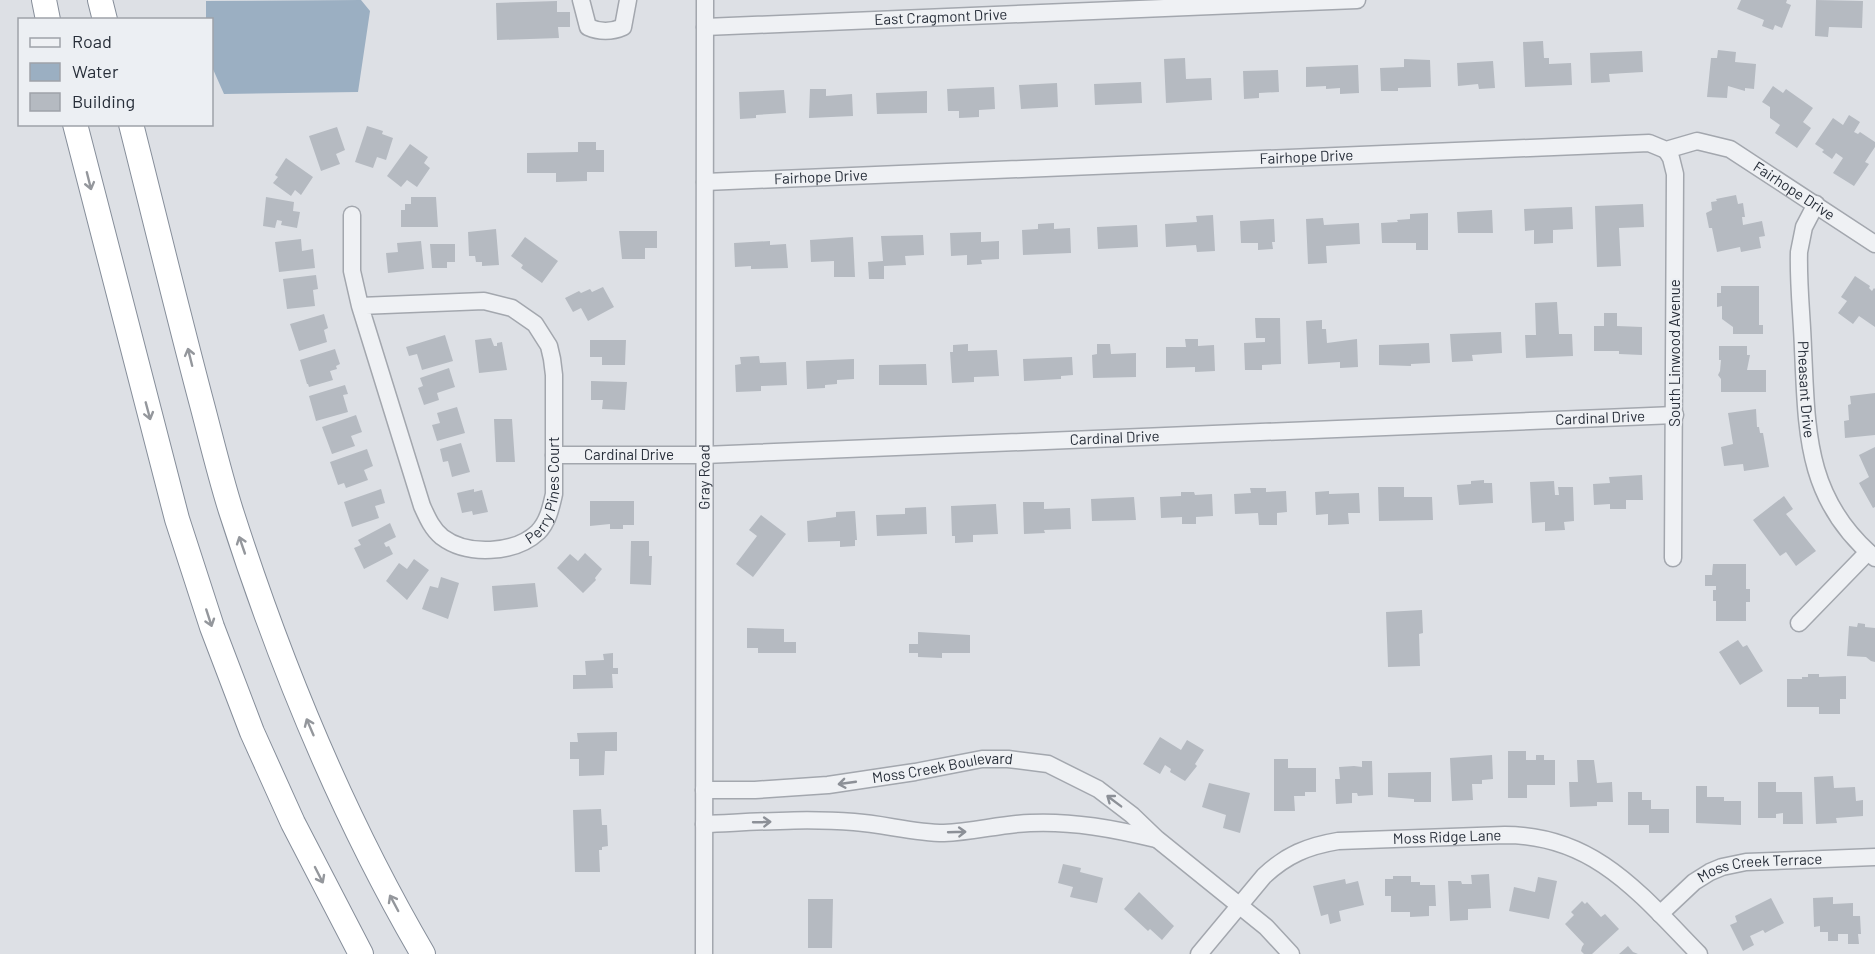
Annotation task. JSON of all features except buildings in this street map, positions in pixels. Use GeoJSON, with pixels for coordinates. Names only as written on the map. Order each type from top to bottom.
{"type":"FeatureCollection","features":[{"type":"Feature","properties":{"kind":"highway"},"geometry":{"type":"LineString","coordinates":[[44,0],[48,18]]}},
{"type":"Feature","properties":{"kind":"highway"},"geometry":{"type":"LineString","coordinates":[[100,0],[104,18]]}},
{"type":"Feature","properties":{"kind":"highway"},"geometry":{"type":"LineString","coordinates":[[76,126],[177,519],[212,627],[252,732],[293,823],[361,954]]}},
{"type":"Feature","properties":{"kind":"highway"},"geometry":{"type":"LineString","coordinates":[[132,126],[230,508],[264,608],[305,715],[344,806],[395,906],[423,954]]}},
{"type":"Feature","properties":{"kind":"street"},"geometry":{"type":"LineString","coordinates":[[581,0],[588,27],[597,31],[616,30],[623,27],[628,0]]}},
{"type":"Feature","properties":{"kind":"street","name":"Gray Road"},"geometry":{"type":"LineString","coordinates":[[704,954],[705,0]]}},
{"type":"Feature","properties":{"kind":"street","name":"East Cragmont Drive"},"geometry":{"type":"LineString","coordinates":[[705,27],[1357,0]]}},
{"type":"Feature","properties":{"kind":"street","name":"Fairhope Drive"},"geometry":{"type":"LineString","coordinates":[[705,182],[1649,143],[1666,150],[1697,141],[1730,149],[1875,244]]}},
{"type":"Feature","properties":{"kind":"street","name":"South Linwood Avenue"},"geometry":{"type":"LineString","coordinates":[[1666,150],[1676,174],[1673,558]]}},
{"type":"Feature","properties":{"kind":"street","name":"Pheasant Drive"},"geometry":{"type":"LineString","coordinates":[[1816,204],[1804,227],[1799,260],[1808,433],[1816,469],[1831,504],[1847,530],[1871,555]]}},
{"type":"Feature","properties":{"kind":"street","name":"Perry Pines Court"},"geometry":{"type":"LineString","coordinates":[[352,215],[351,271],[360,306],[422,506],[433,528],[451,543],[475,549],[504,548],[529,539],[539,531],[551,507],[554,494],[552,358],[543,335],[535,324],[512,308],[484,301],[360,306]]}},
{"type":"Feature","properties":{"kind":"street","name":"Cardinal Drive"},"geometry":{"type":"LineString","coordinates":[[554,455],[704,455],[1675,415]]}},
{"type":"Feature","properties":{"kind":"street"},"geometry":{"type":"LineString","coordinates":[[1799,623],[1871,555]]}},
{"type":"Feature","properties":{"kind":"street","name":"Moss Creek Boulevard"},"geometry":{"type":"LineString","coordinates":[[704,790],[755,790],[828,785],[905,774],[982,759],[1008,759],[1048,765],[1098,789],[1132,815],[1157,839],[1266,927],[1291,954]]}},
{"type":"Feature","properties":{"kind":"street","name":"Moss Creek Boulevard"},"geometry":{"type":"LineString","coordinates":[[704,824],[825,820],[942,833],[972,832],[1029,823],[1062,823],[1157,839]]}},
{"type":"Feature","properties":{"kind":"street","name":"Moss Ridge Lane"},"geometry":{"type":"LineString","coordinates":[[1199,954],[1238,905],[1275,865],[1315,844],[1338,841],[1521,835],[1551,840],[1579,850],[1606,864],[1699,954]]}},
{"type":"Feature","properties":{"kind":"street","name":"Moss Creek Terrace"},"geometry":{"type":"LineString","coordinates":[[1660,915],[1694,882],[1722,867],[1746,862],[1875,857]]}},
{"type":"Feature","properties":{"kind":"water"},"geometry":{"type":"Polygon","coordinates":[[[361,0],[370,11],[358,92],[224,94],[213,69],[213,18],[206,18],[206,1],[361,0]]]}}]}
